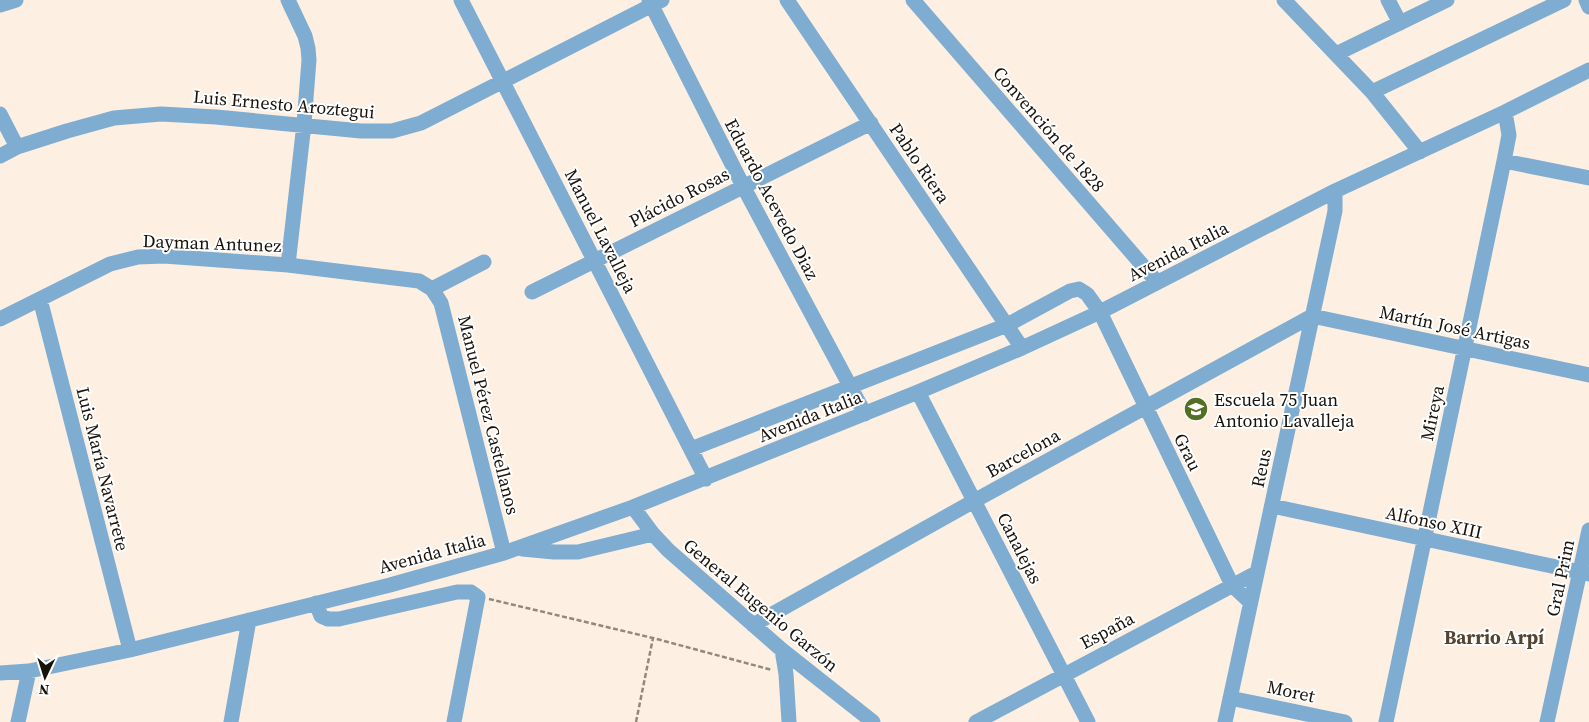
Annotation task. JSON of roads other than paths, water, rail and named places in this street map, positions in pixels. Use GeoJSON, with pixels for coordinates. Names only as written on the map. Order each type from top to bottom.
{"type":"FeatureCollection","features":[{"type":"Feature","properties":{"kind":"street"},"geometry":{"type":"LineString","coordinates":[[0,5],[16,0]]}},
{"type":"Feature","properties":{"kind":"street"},"geometry":{"type":"LineString","coordinates":[[288,0],[305,36],[308,48],[304,124],[288,265]]}},
{"type":"Feature","properties":{"kind":"street","name":"Manuel Lavalleja"},"geometry":{"type":"LineString","coordinates":[[461,0],[706,479]]}},
{"type":"Feature","properties":{"kind":"street","name":"Pablo Riera"},"geometry":{"type":"LineString","coordinates":[[787,0],[1022,348]]}},
{"type":"Feature","properties":{"kind":"street","name":"Convención de 1828"},"geometry":{"type":"LineString","coordinates":[[913,0],[1157,282]]}},
{"type":"Feature","properties":{"kind":"street"},"geometry":{"type":"LineString","coordinates":[[1284,0],[1372,92],[1420,152]]}},
{"type":"Feature","properties":{"kind":"street"},"geometry":{"type":"LineString","coordinates":[[1388,0],[1400,23]]}},
{"type":"Feature","properties":{"kind":"street"},"geometry":{"type":"LineString","coordinates":[[1336,54],[1447,0]]}},
{"type":"Feature","properties":{"kind":"street"},"geometry":{"type":"LineString","coordinates":[[1372,92],[1537,5],[1564,0]]}},
{"type":"Feature","properties":{"kind":"street"},"geometry":{"type":"LineString","coordinates":[[1586,0],[1589,7]]}},
{"type":"Feature","properties":{"kind":"street","name":"Luis Ernesto Aroztegui"},"geometry":{"type":"LineString","coordinates":[[0,156],[17,147],[114,118],[161,114],[304,124],[361,131],[392,131],[421,123],[654,2]]}},
{"type":"Feature","properties":{"kind":"street","name":"Eduardo Acevedo Diaz"},"geometry":{"type":"LineString","coordinates":[[654,2],[743,186],[865,414]]}},
{"type":"Feature","properties":{"kind":"street","name":"Avenida Italia"},"geometry":{"type":"LineString","coordinates":[[0,673],[29,671],[130,650],[460,566],[633,507],[706,479],[1022,348],[1100,312],[1336,191],[1589,70]]}},
{"type":"Feature","properties":{"kind":"street","name":"Mireya"},"geometry":{"type":"LineString","coordinates":[[1386,722],[1504,161],[1509,135],[1504,112]]}},
{"type":"Feature","properties":{"kind":"street"},"geometry":{"type":"LineString","coordinates":[[0,114],[17,147]]}},
{"type":"Feature","properties":{"kind":"street","name":"Plácido Rosas"},"geometry":{"type":"LineString","coordinates":[[532,292],[871,123]]}},
{"type":"Feature","properties":{"kind":"street"},"geometry":{"type":"LineString","coordinates":[[1504,161],[1589,178]]}},
{"type":"Feature","properties":{"kind":"street","name":"Reus"},"geometry":{"type":"LineString","coordinates":[[1224,722],[1272,506],[1334,211],[1336,191]]}},
{"type":"Feature","properties":{"kind":"street","name":"Dayman Antunez"},"geometry":{"type":"LineString","coordinates":[[0,319],[110,264],[138,257],[164,256],[288,265],[402,278],[419,281],[432,289]]}},
{"type":"Feature","properties":{"kind":"street"},"geometry":{"type":"LineString","coordinates":[[432,289],[484,262]]}},
{"type":"Feature","properties":{"kind":"street","name":"Manuel Pérez Castellanos"},"geometry":{"type":"LineString","coordinates":[[432,289],[441,303],[510,550]]}},
{"type":"Feature","properties":{"kind":"street","name":"Grau"},"geometry":{"type":"LineString","coordinates":[[1007,325],[1070,291],[1079,289],[1087,294],[1100,312],[1232,585],[1250,602]]}},
{"type":"Feature","properties":{"kind":"street","name":"Luis María Navarrete"},"geometry":{"type":"LineString","coordinates":[[40,299],[130,650]]}},
{"type":"Feature","properties":{"kind":"street","name":"Martín José Artigas"},"geometry":{"type":"LineString","coordinates":[[1312,316],[1589,375]]}},
{"type":"Feature","properties":{"kind":"street","name":"Barcelona"},"geometry":{"type":"LineString","coordinates":[[753,626],[1145,406],[1312,316]]}},
{"type":"Feature","properties":{"kind":"street"},"geometry":{"type":"LineString","coordinates":[[691,449],[1007,325]]}},
{"type":"Feature","properties":{"kind":"street","name":"Canalejas"},"geometry":{"type":"LineString","coordinates":[[918,392],[1088,722]]}},
{"type":"Feature","properties":{"kind":"street","name":"Alfonso XIII"},"geometry":{"type":"LineString","coordinates":[[1272,506],[1585,573]]}},
{"type":"Feature","properties":{"kind":"street","name":"General Eugenio Garzón"},"geometry":{"type":"LineString","coordinates":[[633,507],[653,534],[668,550],[753,626],[874,722]]}},
{"type":"Feature","properties":{"kind":"street","name":"Gral Prim"},"geometry":{"type":"LineString","coordinates":[[1547,722],[1585,573],[1589,530]]}},
{"type":"Feature","properties":{"kind":"street"},"geometry":{"type":"LineString","coordinates":[[510,550],[578,552],[653,534]]}},
{"type":"Feature","properties":{"kind":"street","name":"España"},"geometry":{"type":"LineString","coordinates":[[976,722],[1256,572]]}},
{"type":"Feature","properties":{"kind":"street"},"geometry":{"type":"LineString","coordinates":[[316,603],[321,616],[328,619],[340,619],[457,592],[471,592],[478,597],[454,722]]}},
{"type":"Feature","properties":{"kind":"street"},"geometry":{"type":"LineString","coordinates":[[231,722],[249,620]]}},
{"type":"Feature","properties":{"kind":"street"},"geometry":{"type":"LineString","coordinates":[[782,650],[786,674],[789,722]]}},
{"type":"Feature","properties":{"kind":"street"},"geometry":{"type":"LineString","coordinates":[[18,722],[29,671]]}},
{"type":"Feature","properties":{"kind":"street","name":"Moret"},"geometry":{"type":"LineString","coordinates":[[1230,698],[1345,722]]}},
{"type":"Feature","properties":{"kind":"place","name":"Escuela 75 Juan Antonio Lavalleja"},"geometry":{"type":"Point","coordinates":[1196,409]}},
{"type":"Feature","properties":{"kind":"district","name":"Barrio Arpí"},"geometry":{"type":"Point","coordinates":[1494,637]}}]}
